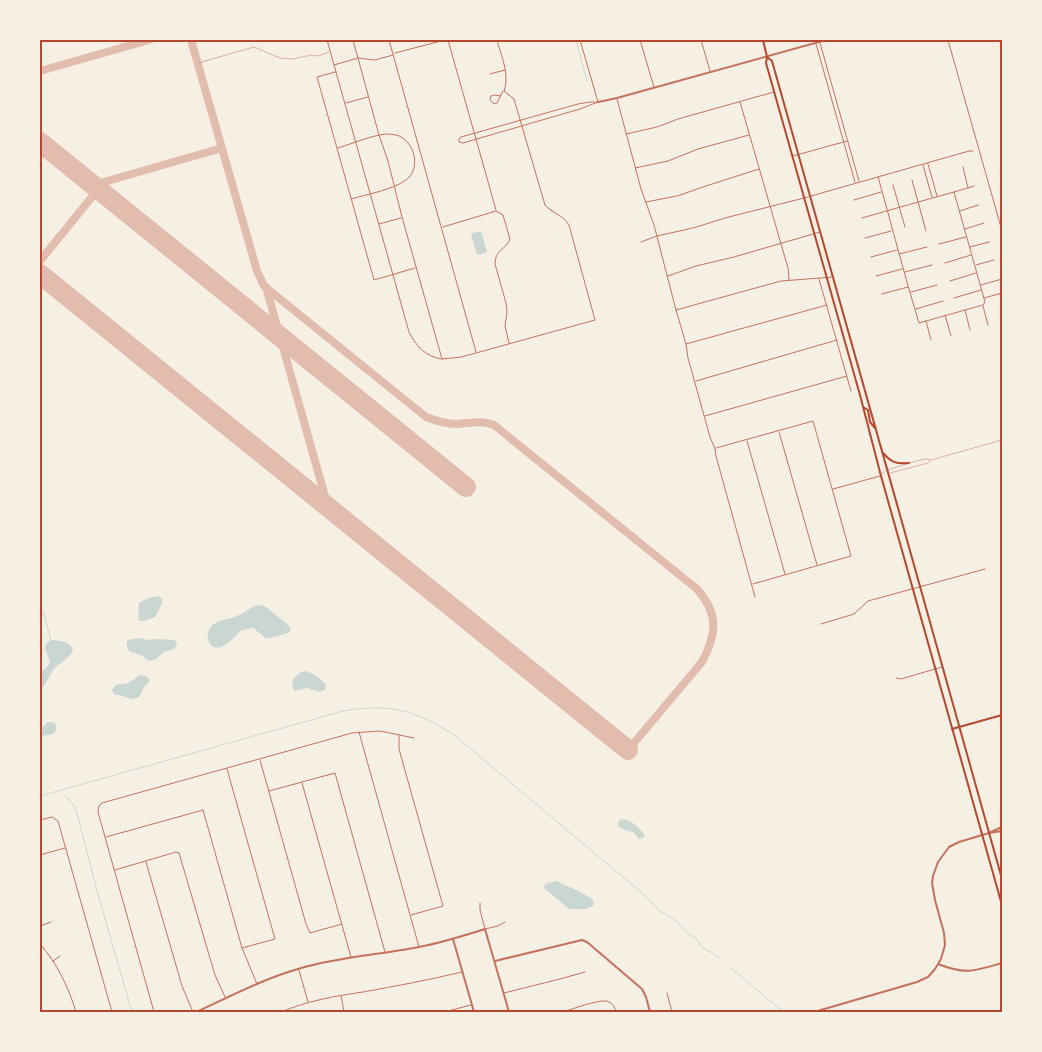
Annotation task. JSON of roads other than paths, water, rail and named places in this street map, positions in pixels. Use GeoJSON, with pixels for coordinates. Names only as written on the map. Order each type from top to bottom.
{"type":"FeatureCollection","features":[{"type":"Feature","properties":{"kind":"main road"},"geometry":{"type":"LineString","coordinates":[[762,40],[767,57],[766,63],[863,407],[880,476],[1002,905]]}},
{"type":"Feature","properties":{"kind":"main road"},"geometry":{"type":"LineString","coordinates":[[767,57],[772,61],[799,154],[1002,879]]}},
{"type":"Feature","properties":{"kind":"main road"},"geometry":{"type":"LineString","coordinates":[[863,407],[868,410],[870,422],[876,430]]}},
{"type":"Feature","properties":{"kind":"main road"},"geometry":{"type":"LineString","coordinates":[[882,451],[889,460],[899,464],[909,463]]}},
{"type":"Feature","properties":{"kind":"main road"},"geometry":{"type":"LineString","coordinates":[[952,729],[1002,715]]}},
{"type":"Feature","properties":{"kind":"street"},"geometry":{"type":"LineString","coordinates":[[327,40],[409,332],[420,348],[434,358],[461,357],[595,320],[568,225],[562,217],[545,205],[514,99],[504,90]]}},
{"type":"Feature","properties":{"kind":"street"},"geometry":{"type":"LineString","coordinates":[[352,40],[388,161],[442,359]]}},
{"type":"Feature","properties":{"kind":"street"},"geometry":{"type":"LineString","coordinates":[[389,40],[476,353]]}},
{"type":"Feature","properties":{"kind":"street"},"geometry":{"type":"LineString","coordinates":[[334,65],[358,58],[375,60],[445,40]]}},
{"type":"Feature","properties":{"kind":"street"},"geometry":{"type":"LineString","coordinates":[[448,40],[496,211],[503,215],[510,239],[497,253],[495,261],[507,306],[505,326],[510,344]]}},
{"type":"Feature","properties":{"kind":"street"},"geometry":{"type":"LineString","coordinates":[[497,40],[505,70],[506,85],[500,96]]}},
{"type":"Feature","properties":{"kind":"street"},"geometry":{"type":"LineString","coordinates":[[580,40],[598,102]]}},
{"type":"Feature","properties":{"kind":"street"},"geometry":{"type":"LineString","coordinates":[[640,40],[654,87]]}},
{"type":"Feature","properties":{"kind":"street"},"geometry":{"type":"LineString","coordinates":[[701,40],[710,72]]}},
{"type":"Feature","properties":{"kind":"street"},"geometry":{"type":"LineString","coordinates":[[598,102],[580,110],[463,143],[459,142],[461,137],[578,104],[617,98],[826,40]]}},
{"type":"Feature","properties":{"kind":"street"},"geometry":{"type":"LineString","coordinates":[[948,40],[1002,231]]}},
{"type":"Feature","properties":{"kind":"street"},"geometry":{"type":"LineString","coordinates":[[820,42],[859,182]]}},
{"type":"Feature","properties":{"kind":"street"},"geometry":{"type":"LineString","coordinates":[[816,43],[855,183]]}},
{"type":"Feature","properties":{"kind":"street"},"geometry":{"type":"LineString","coordinates":[[490,74],[505,70]]}},
{"type":"Feature","properties":{"kind":"street"},"geometry":{"type":"LineString","coordinates":[[336,72],[317,77],[374,280],[416,267]]}},
{"type":"Feature","properties":{"kind":"street"},"geometry":{"type":"LineString","coordinates":[[626,134],[657,127],[678,119],[775,92]]}},
{"type":"Feature","properties":{"kind":"street"},"geometry":{"type":"LineString","coordinates":[[345,104],[368,96]]}},
{"type":"Feature","properties":{"kind":"street"},"geometry":{"type":"LineString","coordinates":[[617,98],[635,168],[657,236],[694,381],[715,449],[755,597]]}},
{"type":"Feature","properties":{"kind":"street"},"geometry":{"type":"LineString","coordinates":[[740,102],[788,268],[789,280]]}},
{"type":"Feature","properties":{"kind":"street"},"geometry":{"type":"LineString","coordinates":[[337,148],[388,134],[401,136],[413,149],[415,165],[412,174],[405,181],[395,186],[351,199]]}},
{"type":"Feature","properties":{"kind":"street"},"geometry":{"type":"LineString","coordinates":[[635,168],[668,161],[698,149],[750,135]]}},
{"type":"Feature","properties":{"kind":"street"},"geometry":{"type":"LineString","coordinates":[[793,156],[847,141]]}},
{"type":"Feature","properties":{"kind":"street"},"geometry":{"type":"LineString","coordinates":[[641,242],[657,236],[693,228],[973,151]]}},
{"type":"Feature","properties":{"kind":"street"},"geometry":{"type":"LineString","coordinates":[[414,154],[421,152]]}},
{"type":"Feature","properties":{"kind":"street"},"geometry":{"type":"LineString","coordinates":[[928,163],[938,196]]}},
{"type":"Feature","properties":{"kind":"street"},"geometry":{"type":"LineString","coordinates":[[923,164],[932,198]]}},
{"type":"Feature","properties":{"kind":"street"},"geometry":{"type":"LineString","coordinates":[[963,167],[968,188]]}},
{"type":"Feature","properties":{"kind":"street"},"geometry":{"type":"LineString","coordinates":[[646,202],[677,196],[759,169]]}},
{"type":"Feature","properties":{"kind":"street"},"geometry":{"type":"LineString","coordinates":[[878,177],[919,323],[982,305],[985,302],[954,192]]}},
{"type":"Feature","properties":{"kind":"street"},"geometry":{"type":"LineString","coordinates":[[912,180],[926,231]]}},
{"type":"Feature","properties":{"kind":"street"},"geometry":{"type":"LineString","coordinates":[[893,185],[905,226]]}},
{"type":"Feature","properties":{"kind":"street"},"geometry":{"type":"LineString","coordinates":[[862,218],[974,186]]}},
{"type":"Feature","properties":{"kind":"street"},"geometry":{"type":"LineString","coordinates":[[854,200],[882,192]]}},
{"type":"Feature","properties":{"kind":"street"},"geometry":{"type":"LineString","coordinates":[[959,211],[978,205]]}},
{"type":"Feature","properties":{"kind":"street"},"geometry":{"type":"LineString","coordinates":[[442,227],[496,211]]}},
{"type":"Feature","properties":{"kind":"street"},"geometry":{"type":"LineString","coordinates":[[379,224],[402,218]]}},
{"type":"Feature","properties":{"kind":"street"},"geometry":{"type":"LineString","coordinates":[[964,229],[984,223]]}},
{"type":"Feature","properties":{"kind":"street"},"geometry":{"type":"LineString","coordinates":[[667,276],[821,231]]}},
{"type":"Feature","properties":{"kind":"street"},"geometry":{"type":"LineString","coordinates":[[866,238],[892,231]]}},
{"type":"Feature","properties":{"kind":"street"},"geometry":{"type":"LineString","coordinates":[[939,244],[967,236]]}},
{"type":"Feature","properties":{"kind":"street"},"geometry":{"type":"LineString","coordinates":[[970,247],[989,242]]}},
{"type":"Feature","properties":{"kind":"street"},"geometry":{"type":"LineString","coordinates":[[899,254],[927,246]]}},
{"type":"Feature","properties":{"kind":"street"},"geometry":{"type":"LineString","coordinates":[[871,257],[897,250]]}},
{"type":"Feature","properties":{"kind":"street"},"geometry":{"type":"LineString","coordinates":[[945,263],[972,255]]}},
{"type":"Feature","properties":{"kind":"street"},"geometry":{"type":"LineString","coordinates":[[975,265],[994,260]]}},
{"type":"Feature","properties":{"kind":"street"},"geometry":{"type":"LineString","coordinates":[[904,273],[932,265]]}},
{"type":"Feature","properties":{"kind":"street"},"geometry":{"type":"LineString","coordinates":[[876,276],[903,268]]}},
{"type":"Feature","properties":{"kind":"street"},"geometry":{"type":"LineString","coordinates":[[950,281],[977,273]]}},
{"type":"Feature","properties":{"kind":"street"},"geometry":{"type":"LineString","coordinates":[[676,310],[781,281],[834,277]]}},
{"type":"Feature","properties":{"kind":"street"},"geometry":{"type":"LineString","coordinates":[[818,278],[851,392]]}},
{"type":"Feature","properties":{"kind":"street"},"geometry":{"type":"LineString","coordinates":[[980,285],[1002,279]]}},
{"type":"Feature","properties":{"kind":"street"},"geometry":{"type":"LineString","coordinates":[[910,292],[937,285]]}},
{"type":"Feature","properties":{"kind":"street"},"geometry":{"type":"LineString","coordinates":[[882,294],[908,287]]}},
{"type":"Feature","properties":{"kind":"street"},"geometry":{"type":"LineString","coordinates":[[954,298],[982,290]]}},
{"type":"Feature","properties":{"kind":"street"},"geometry":{"type":"LineString","coordinates":[[984,298],[1001,293],[1002,300]]}},
{"type":"Feature","properties":{"kind":"street"},"geometry":{"type":"LineString","coordinates":[[915,309],[943,301]]}},
{"type":"Feature","properties":{"kind":"street"},"geometry":{"type":"LineString","coordinates":[[686,344],[826,305]]}},
{"type":"Feature","properties":{"kind":"street"},"geometry":{"type":"LineString","coordinates":[[982,305],[988,325]]}},
{"type":"Feature","properties":{"kind":"street"},"geometry":{"type":"LineString","coordinates":[[965,310],[970,330]]}},
{"type":"Feature","properties":{"kind":"street"},"geometry":{"type":"LineString","coordinates":[[945,315],[951,336]]}},
{"type":"Feature","properties":{"kind":"street"},"geometry":{"type":"LineString","coordinates":[[926,321],[930,340]]}},
{"type":"Feature","properties":{"kind":"street"},"geometry":{"type":"LineString","coordinates":[[694,381],[837,340]]}},
{"type":"Feature","properties":{"kind":"street"},"geometry":{"type":"LineString","coordinates":[[704,416],[847,376]]}},
{"type":"Feature","properties":{"kind":"street"},"geometry":{"type":"LineString","coordinates":[[715,449],[813,420],[851,556],[752,585]]}},
{"type":"Feature","properties":{"kind":"street"},"geometry":{"type":"LineString","coordinates":[[779,431],[817,566]]}},
{"type":"Feature","properties":{"kind":"street"},"geometry":{"type":"LineString","coordinates":[[746,440],[785,575]]}},
{"type":"Feature","properties":{"kind":"street"},"geometry":{"type":"LineString","coordinates":[[832,489],[880,476]]}},
{"type":"Feature","properties":{"kind":"street"},"geometry":{"type":"LineString","coordinates":[[821,624],[854,614],[868,601],[985,568]]}},
{"type":"Feature","properties":{"kind":"street"},"geometry":{"type":"LineString","coordinates":[[896,678],[901,679],[942,667]]}},
{"type":"Feature","properties":{"kind":"street"},"geometry":{"type":"LineString","coordinates":[[154,1012],[98,812],[99,806],[102,803],[359,732],[380,731],[414,738]]}},
{"type":"Feature","properties":{"kind":"street"},"geometry":{"type":"LineString","coordinates":[[359,732],[419,947]]}},
{"type":"Feature","properties":{"kind":"street"},"geometry":{"type":"LineString","coordinates":[[399,734],[399,749],[443,906],[410,915]]}},
{"type":"Feature","properties":{"kind":"street"},"geometry":{"type":"LineString","coordinates":[[260,759],[310,933],[342,924]]}},
{"type":"Feature","properties":{"kind":"street"},"geometry":{"type":"LineString","coordinates":[[227,768],[275,939],[242,948]]}},
{"type":"Feature","properties":{"kind":"street"},"geometry":{"type":"LineString","coordinates":[[269,791],[335,773],[386,953]]}},
{"type":"Feature","properties":{"kind":"street"},"geometry":{"type":"LineString","coordinates":[[302,782],[352,958]]}},
{"type":"Feature","properties":{"kind":"street"},"geometry":{"type":"LineString","coordinates":[[105,837],[203,810],[242,948],[257,984]]}},
{"type":"Feature","properties":{"kind":"street"},"geometry":{"type":"LineString","coordinates":[[40,820],[52,817],[58,821],[112,1012]]}},
{"type":"Feature","properties":{"kind":"street"},"geometry":{"type":"LineString","coordinates":[[989,833],[1002,827]]}},
{"type":"Feature","properties":{"kind":"street"},"geometry":{"type":"LineString","coordinates":[[814,1012],[917,982],[928,976],[938,964],[945,940],[932,883],[938,862],[949,847],[959,842],[1002,831]]}},
{"type":"Feature","properties":{"kind":"street"},"geometry":{"type":"LineString","coordinates":[[40,855],[66,848]]}},
{"type":"Feature","properties":{"kind":"street"},"geometry":{"type":"LineString","coordinates":[[114,870],[176,852],[179,853],[215,974],[226,998]]}},
{"type":"Feature","properties":{"kind":"street"},"geometry":{"type":"LineString","coordinates":[[146,861],[182,986],[195,1012],[257,984],[298,969],[419,947],[498,926],[505,922]]}},
{"type":"Feature","properties":{"kind":"street"},"geometry":{"type":"LineString","coordinates":[[480,903],[485,929],[509,1012]]}},
{"type":"Feature","properties":{"kind":"street"},"geometry":{"type":"LineString","coordinates":[[40,926],[51,922]]}},
{"type":"Feature","properties":{"kind":"street"},"geometry":{"type":"LineString","coordinates":[[453,939],[474,1012]]}},
{"type":"Feature","properties":{"kind":"street"},"geometry":{"type":"LineString","coordinates":[[495,961],[582,940],[587,942],[642,989],[650,1012]]}},
{"type":"Feature","properties":{"kind":"street"},"geometry":{"type":"LineString","coordinates":[[40,944],[53,961],[67,987],[76,1012]]}},
{"type":"Feature","properties":{"kind":"street"},"geometry":{"type":"LineString","coordinates":[[53,961],[60,956]]}},
{"type":"Feature","properties":{"kind":"street"},"geometry":{"type":"LineString","coordinates":[[938,964],[951,969],[970,972],[1002,963]]}},
{"type":"Feature","properties":{"kind":"street"},"geometry":{"type":"LineString","coordinates":[[298,969],[308,1002]]}},
{"type":"Feature","properties":{"kind":"street"},"geometry":{"type":"LineString","coordinates":[[280,1012],[308,1002],[436,979],[463,972]]}},
{"type":"Feature","properties":{"kind":"street"},"geometry":{"type":"LineString","coordinates":[[504,993],[585,972]]}},
{"type":"Feature","properties":{"kind":"street"},"geometry":{"type":"LineString","coordinates":[[666,993],[672,1012]]}},
{"type":"Feature","properties":{"kind":"street"},"geometry":{"type":"LineString","coordinates":[[341,995],[344,1012]]}},
{"type":"Feature","properties":{"kind":"street"},"geometry":{"type":"LineString","coordinates":[[562,1012],[606,1001],[613,1005],[616,1012]]}},
{"type":"Feature","properties":{"kind":"street"},"geometry":{"type":"LineString","coordinates":[[444,1012],[472,1005]]}},
{"type":"Feature","properties":{"kind":"street"},"geometry":{"type":"LineString","coordinates":[[40,1008],[41,1012]]}},
{"type":"Feature","properties":{"kind":"lane"},"geometry":{"type":"LineString","coordinates":[[198,63],[254,47],[280,58],[293,59],[311,55],[318,56],[331,52]]}},
{"type":"Feature","properties":{"kind":"lane"},"geometry":{"type":"LineString","coordinates":[[880,476],[1002,440]]}},
{"type":"Feature","properties":{"kind":"lane"},"geometry":{"type":"LineString","coordinates":[[880,476],[887,470],[909,463],[925,459],[931,460]]}},
{"type":"Feature","properties":{"kind":"waterway"},"geometry":{"type":"LineString","coordinates":[[576,40],[587,81]]}},
{"type":"Feature","properties":{"kind":"waterway"},"geometry":{"type":"LineString","coordinates":[[43,610],[51,641]]}},
{"type":"Feature","properties":{"kind":"waterway"},"geometry":{"type":"LineString","coordinates":[[40,796],[343,711],[388,708],[414,714],[454,735],[642,893],[660,911],[674,919],[687,933],[696,938],[702,947],[720,958]]}},
{"type":"Feature","properties":{"kind":"waterway"},"geometry":{"type":"LineString","coordinates":[[65,796],[76,810],[132,1012]]}},
{"type":"Feature","properties":{"kind":"waterway"},"geometry":{"type":"LineString","coordinates":[[730,967],[783,1012]]}}]}
